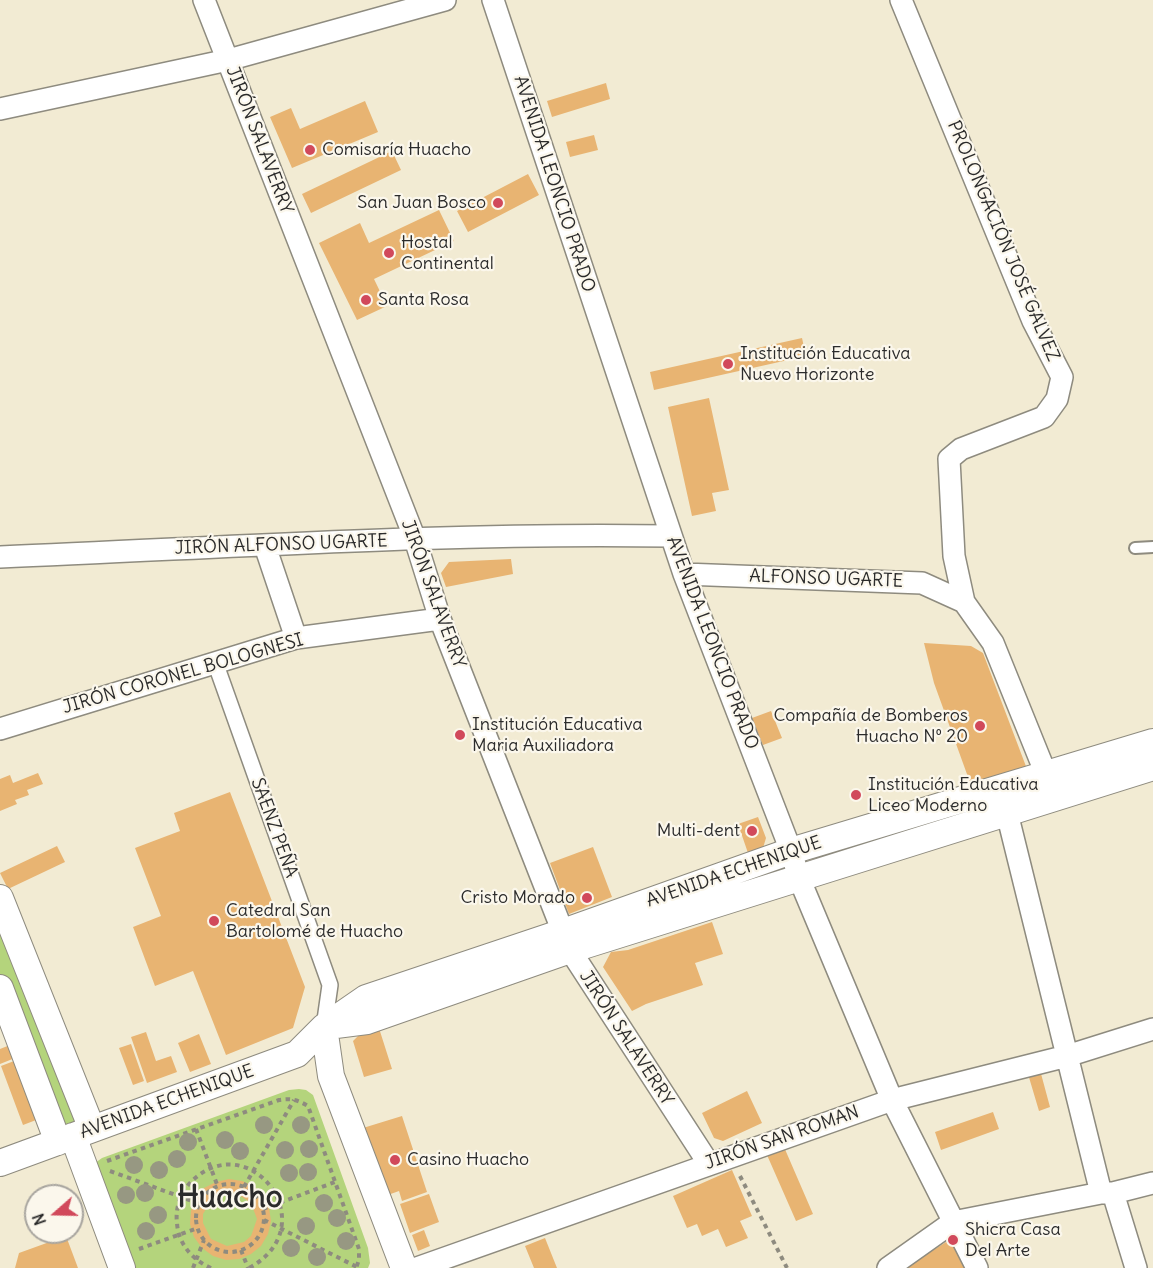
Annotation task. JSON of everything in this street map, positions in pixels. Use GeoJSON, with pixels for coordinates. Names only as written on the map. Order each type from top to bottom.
{"type":"FeatureCollection","features":[{"type":"Feature","properties":{"kind":"street","name":"JIRÓN SALAVERRY"},"geometry":{"type":"LineString","coordinates":[[204,0],[415,539],[440,619],[566,941],[709,1164]]}},
{"type":"Feature","properties":{"kind":"street"},"geometry":{"type":"LineString","coordinates":[[0,109],[228,60],[445,0]]}},
{"type":"Feature","properties":{"kind":"street","name":"AVENIDA LEONCIO PRADO"},"geometry":{"type":"LineString","coordinates":[[493,0],[684,574],[791,851],[799,878],[892,1100],[977,1268]]}},
{"type":"Feature","properties":{"kind":"street","name":"PROLONGACIÓN JOSÉ GALVEZ"},"geometry":{"type":"LineString","coordinates":[[901,0],[1033,321],[1062,377],[1057,399],[1044,417],[961,449],[949,459],[954,556],[964,602],[993,643],[1051,786]]}},
{"type":"Feature","properties":{"kind":"street","name":"JIRÓN ALFONSO UGARTE"},"geometry":{"type":"LineString","coordinates":[[0,557],[415,539],[568,535],[671,536]]}},
{"type":"Feature","properties":{"kind":"street"},"geometry":{"type":"LineString","coordinates":[[266,546],[297,638]]}},
{"type":"Feature","properties":{"kind":"street","name":"ALFONSO UGARTE"},"geometry":{"type":"LineString","coordinates":[[684,574],[922,583],[964,602]]}},
{"type":"Feature","properties":{"kind":"street","name":"JIRÓN CORONEL BOLOGNESI"},"geometry":{"type":"LineString","coordinates":[[0,729],[297,638],[440,619]]}},
{"type":"Feature","properties":{"kind":"street","name":"SAENZ PEÑA"},"geometry":{"type":"LineString","coordinates":[[215,662],[330,985],[324,1027],[331,1076],[404,1268]]}},
{"type":"Feature","properties":{"kind":"street","name":"AVENIDA ECHENIQUE"},"geometry":{"type":"LineString","coordinates":[[566,941],[799,878],[1007,813],[1051,786],[1153,742]]}},
{"type":"Feature","properties":{"kind":"street","name":"AVENIDA ECHENIQUE"},"geometry":{"type":"LineString","coordinates":[[0,1163],[297,1054],[324,1027],[367,1021],[791,851],[1051,786],[1153,767]]}},
{"type":"Feature","properties":{"kind":"street"},"geometry":{"type":"LineString","coordinates":[[1007,813],[1067,1056],[1107,1193],[1136,1268]]}},
{"type":"Feature","properties":{"kind":"street"},"geometry":{"type":"LineString","coordinates":[[0,898],[74,1136]]}},
{"type":"Feature","properties":{"kind":"street"},"geometry":{"type":"LineString","coordinates":[[0,988],[74,1136],[125,1260]]}},
{"type":"Feature","properties":{"kind":"street","name":"JIRÓN SAN ROMAN"},"geometry":{"type":"LineString","coordinates":[[417,1268],[892,1100],[1067,1056],[1153,1029]]}},
{"type":"Feature","properties":{"kind":"street"},"geometry":{"type":"LineString","coordinates":[[888,1268],[953,1222],[1153,1183]]}},
{"type":"Feature","properties":{"kind":"lane"},"geometry":{"type":"LineString","coordinates":[[1135,548],[1153,547]]}},
{"type":"Feature","properties":{"kind":"path"},"geometry":{"type":"LineString","coordinates":[[200,1204],[103,1166],[110,1159],[279,1100],[294,1100],[308,1106],[359,1249],[357,1267],[264,1221]]}},
{"type":"Feature","properties":{"kind":"path"},"geometry":{"type":"LineString","coordinates":[[244,1187],[294,1100]]}},
{"type":"Feature","properties":{"kind":"path"},"geometry":{"type":"LineString","coordinates":[[196,1129],[218,1187]]}},
{"type":"Feature","properties":{"kind":"path"},"geometry":{"type":"LineString","coordinates":[[730,1156],[787,1268]]}},
{"type":"Feature","properties":{"kind":"path"},"geometry":{"type":"LineString","coordinates":[[211,1268],[196,1260],[183,1244],[176,1222],[180,1197],[198,1174],[211,1168],[232,1165],[253,1170],[265,1178],[274,1189],[281,1203],[283,1215],[278,1242],[270,1253],[249,1268],[241,1250]]}},
{"type":"Feature","properties":{"kind":"path"},"geometry":{"type":"LineString","coordinates":[[263,1209],[335,1182]]}},
{"type":"Feature","properties":{"kind":"path"},"geometry":{"type":"LineString","coordinates":[[231,1184],[244,1187],[258,1199],[263,1209],[262,1232],[255,1242],[235,1252],[224,1252],[213,1248],[204,1240],[198,1227],[196,1219],[200,1204],[210,1191],[218,1187],[231,1184]]}},
{"type":"Feature","properties":{"kind":"path"},"geometry":{"type":"LineString","coordinates":[[125,1260],[198,1227]]}},
{"type":"Feature","properties":{"kind":"path"},"geometry":{"type":"LineString","coordinates":[[194,1268],[204,1240]]}},
{"type":"Feature","properties":{"kind":"green space"},"geometry":{"type":"Polygon","coordinates":[[[0,919],[80,1120],[60,1130],[0,977],[0,919]]]}},
{"type":"Feature","properties":{"kind":"green space"},"geometry":{"type":"Polygon","coordinates":[[[289,1090],[306,1090],[313,1095],[368,1248],[370,1263],[368,1268],[129,1268],[95,1163],[102,1158],[289,1090]]]}},
{"type":"Feature","properties":{"kind":"building"},"geometry":{"type":"Polygon","coordinates":[[[606,83],[610,99],[552,117],[547,101],[606,83]]]}},
{"type":"Feature","properties":{"kind":"building","name":"Comisaría Huacho"},"geometry":{"type":"Polygon","coordinates":[[[365,101],[378,132],[292,168],[270,117],[291,108],[300,129],[365,101]]]}},
{"type":"Feature","properties":{"kind":"building"},"geometry":{"type":"Polygon","coordinates":[[[594,135],[598,150],[570,157],[566,142],[594,135]]]}},
{"type":"Feature","properties":{"kind":"building"},"geometry":{"type":"Polygon","coordinates":[[[392,151],[401,170],[311,213],[302,194],[392,151]]]}},
{"type":"Feature","properties":{"kind":"building","name":"San Juan Bosco"},"geometry":{"type":"Polygon","coordinates":[[[528,174],[539,195],[468,232],[457,211],[528,174]]]}},
{"type":"Feature","properties":{"kind":"building","name":"Hostal Continental"},"geometry":{"type":"Polygon","coordinates":[[[439,210],[454,241],[374,279],[387,306],[357,320],[319,243],[360,223],[369,243],[439,210]]]}},
{"type":"Feature","properties":{"kind":"building","name":"Institución Educativa Nuevo Horizonte"},"geometry":{"type":"Polygon","coordinates":[[[802,338],[806,356],[654,390],[650,372],[802,338]]]}},
{"type":"Feature","properties":{"kind":"building"},"geometry":{"type":"Polygon","coordinates":[[[709,398],[729,490],[712,493],[716,511],[692,516],[668,407],[709,398]]]}},
{"type":"Feature","properties":{"kind":"building"},"geometry":{"type":"Polygon","coordinates":[[[511,559],[513,574],[446,587],[441,573],[449,562],[511,559]]]}},
{"type":"Feature","properties":{"kind":"building","name":"Compañía de Bomberos Huacho Nº 20"},"geometry":{"type":"Polygon","coordinates":[[[924,643],[971,646],[983,653],[1027,769],[972,788],[934,683],[924,643]]]}},
{"type":"Feature","properties":{"kind":"building"},"geometry":{"type":"Polygon","coordinates":[[[771,711],[782,738],[763,745],[752,718],[771,711]]]}},
{"type":"Feature","properties":{"kind":"building"},"geometry":{"type":"Polygon","coordinates":[[[38,773],[43,784],[27,790],[29,795],[15,800],[17,804],[0,811],[0,779],[10,775],[13,783],[38,773]]]}},
{"type":"Feature","properties":{"kind":"building","name":"Catedral San Bartolomé de Huacho"},"geometry":{"type":"Polygon","coordinates":[[[230,792],[305,987],[293,1028],[226,1055],[193,971],[155,986],[133,927],[161,916],[135,848],[180,831],[174,813],[230,792]]]}},
{"type":"Feature","properties":{"kind":"building","name":"Multi-dent"},"geometry":{"type":"Polygon","coordinates":[[[758,817],[766,838],[763,848],[748,853],[738,824],[758,817]]]}},
{"type":"Feature","properties":{"kind":"building"},"geometry":{"type":"Polygon","coordinates":[[[57,846],[65,862],[8,889],[0,873],[57,846]]]}},
{"type":"Feature","properties":{"kind":"building"},"geometry":{"type":"Polygon","coordinates":[[[593,847],[612,897],[569,914],[550,863],[593,847]]]}},
{"type":"Feature","properties":{"kind":"building"},"geometry":{"type":"Polygon","coordinates":[[[712,922],[723,954],[695,963],[703,985],[632,1011],[603,967],[611,952],[628,950],[712,922]]]}},
{"type":"Feature","properties":{"kind":"building"},"geometry":{"type":"Polygon","coordinates":[[[378,1025],[392,1069],[364,1077],[353,1041],[365,1029],[378,1025]]]}},
{"type":"Feature","properties":{"kind":"building"},"geometry":{"type":"Polygon","coordinates":[[[146,1032],[156,1061],[171,1056],[177,1072],[147,1083],[131,1037],[146,1032]]]}},
{"type":"Feature","properties":{"kind":"building"},"geometry":{"type":"Polygon","coordinates":[[[199,1034],[211,1064],[190,1072],[178,1043],[199,1034]]]}},
{"type":"Feature","properties":{"kind":"building"},"geometry":{"type":"Polygon","coordinates":[[[131,1044],[144,1081],[133,1085],[119,1048],[131,1044]]]}},
{"type":"Feature","properties":{"kind":"building"},"geometry":{"type":"Polygon","coordinates":[[[10,1045],[15,1058],[0,1064],[0,1049],[10,1045]]]}},
{"type":"Feature","properties":{"kind":"building"},"geometry":{"type":"Polygon","coordinates":[[[22,1058],[44,1117],[23,1125],[1,1066],[22,1058]]]}},
{"type":"Feature","properties":{"kind":"building"},"geometry":{"type":"Polygon","coordinates":[[[1040,1070],[1050,1107],[1039,1111],[1028,1074],[1040,1070]]]}},
{"type":"Feature","properties":{"kind":"building"},"geometry":{"type":"Polygon","coordinates":[[[747,1091],[762,1123],[723,1141],[714,1138],[702,1113],[747,1091]]]}},
{"type":"Feature","properties":{"kind":"building"},"geometry":{"type":"Polygon","coordinates":[[[993,1112],[999,1129],[941,1150],[935,1132],[993,1112]]]}},
{"type":"Feature","properties":{"kind":"building","name":"Casino Huacho"},"geometry":{"type":"Polygon","coordinates":[[[402,1116],[427,1192],[402,1201],[399,1191],[385,1196],[363,1128],[402,1116]]]}},
{"type":"Feature","properties":{"kind":"building"},"geometry":{"type":"Polygon","coordinates":[[[784,1147],[813,1214],[796,1221],[767,1155],[784,1147]]]}},
{"type":"Feature","properties":{"kind":"building"},"geometry":{"type":"Polygon","coordinates":[[[732,1170],[752,1216],[740,1221],[748,1238],[726,1247],[718,1229],[702,1236],[697,1224],[687,1228],[673,1196],[732,1170]]]}},
{"type":"Feature","properties":{"kind":"building"},"geometry":{"type":"Polygon","coordinates":[[[229,1179],[254,1186],[263,1196],[269,1208],[271,1221],[268,1234],[261,1246],[251,1254],[239,1259],[226,1260],[213,1256],[202,1248],[194,1237],[190,1224],[195,1198],[204,1188],[229,1179]],[[227,1192],[212,1199],[203,1214],[203,1223],[211,1239],[227,1246],[244,1242],[251,1236],[257,1219],[251,1203],[236,1193],[227,1192]]]}},
{"type":"Feature","properties":{"kind":"building"},"geometry":{"type":"Polygon","coordinates":[[[429,1194],[439,1222],[410,1233],[400,1204],[429,1194]]]}},
{"type":"Feature","properties":{"kind":"building"},"geometry":{"type":"Polygon","coordinates":[[[424,1230],[430,1246],[418,1251],[412,1235],[424,1230]]]}},
{"type":"Feature","properties":{"kind":"building"},"geometry":{"type":"Polygon","coordinates":[[[954,1237],[969,1268],[905,1268],[954,1237]]]}},
{"type":"Feature","properties":{"kind":"building"},"geometry":{"type":"Polygon","coordinates":[[[545,1238],[557,1268],[534,1268],[525,1246],[545,1238]]]}},
{"type":"Feature","properties":{"kind":"building"},"geometry":{"type":"Polygon","coordinates":[[[44,1244],[69,1244],[78,1268],[15,1268],[19,1253],[44,1244]]]}},
{"type":"Feature","properties":{"kind":"place","name":"Comisaría Huacho"},"geometry":{"type":"Point","coordinates":[310,150]}},
{"type":"Feature","properties":{"kind":"place","name":"San Juan Bosco"},"geometry":{"type":"Point","coordinates":[498,203]}},
{"type":"Feature","properties":{"kind":"place","name":"Hostal Continental"},"geometry":{"type":"Point","coordinates":[389,253]}},
{"type":"Feature","properties":{"kind":"place","name":"Santa Rosa"},"geometry":{"type":"Point","coordinates":[366,300]}},
{"type":"Feature","properties":{"kind":"place","name":"Institución Educativa Nuevo Horizonte"},"geometry":{"type":"Point","coordinates":[728,364]}},
{"type":"Feature","properties":{"kind":"place","name":"Compañía de Bomberos Huacho Nº 20"},"geometry":{"type":"Point","coordinates":[980,726]}},
{"type":"Feature","properties":{"kind":"place","name":"Institución Educativa Maria Auxiliadora"},"geometry":{"type":"Point","coordinates":[460,735]}},
{"type":"Feature","properties":{"kind":"place","name":"Institución Educativa Liceo Moderno"},"geometry":{"type":"Point","coordinates":[856,795]}},
{"type":"Feature","properties":{"kind":"place","name":"Multi-dent"},"geometry":{"type":"Point","coordinates":[752,831]}},
{"type":"Feature","properties":{"kind":"place","name":"Cristo Morado"},"geometry":{"type":"Point","coordinates":[587,898]}},
{"type":"Feature","properties":{"kind":"place","name":"Catedral San Bartolomé de Huacho"},"geometry":{"type":"Point","coordinates":[214,921]}},
{"type":"Feature","properties":{"kind":"place","name":"Casino Huacho"},"geometry":{"type":"Point","coordinates":[395,1160]}},
{"type":"Feature","properties":{"kind":"place","name":"Shicra Casa Del Arte"},"geometry":{"type":"Point","coordinates":[953,1240]}},
{"type":"Feature","properties":{"kind":"district","name":"Huacho"},"geometry":{"type":"Point","coordinates":[230,1198]}}]}
